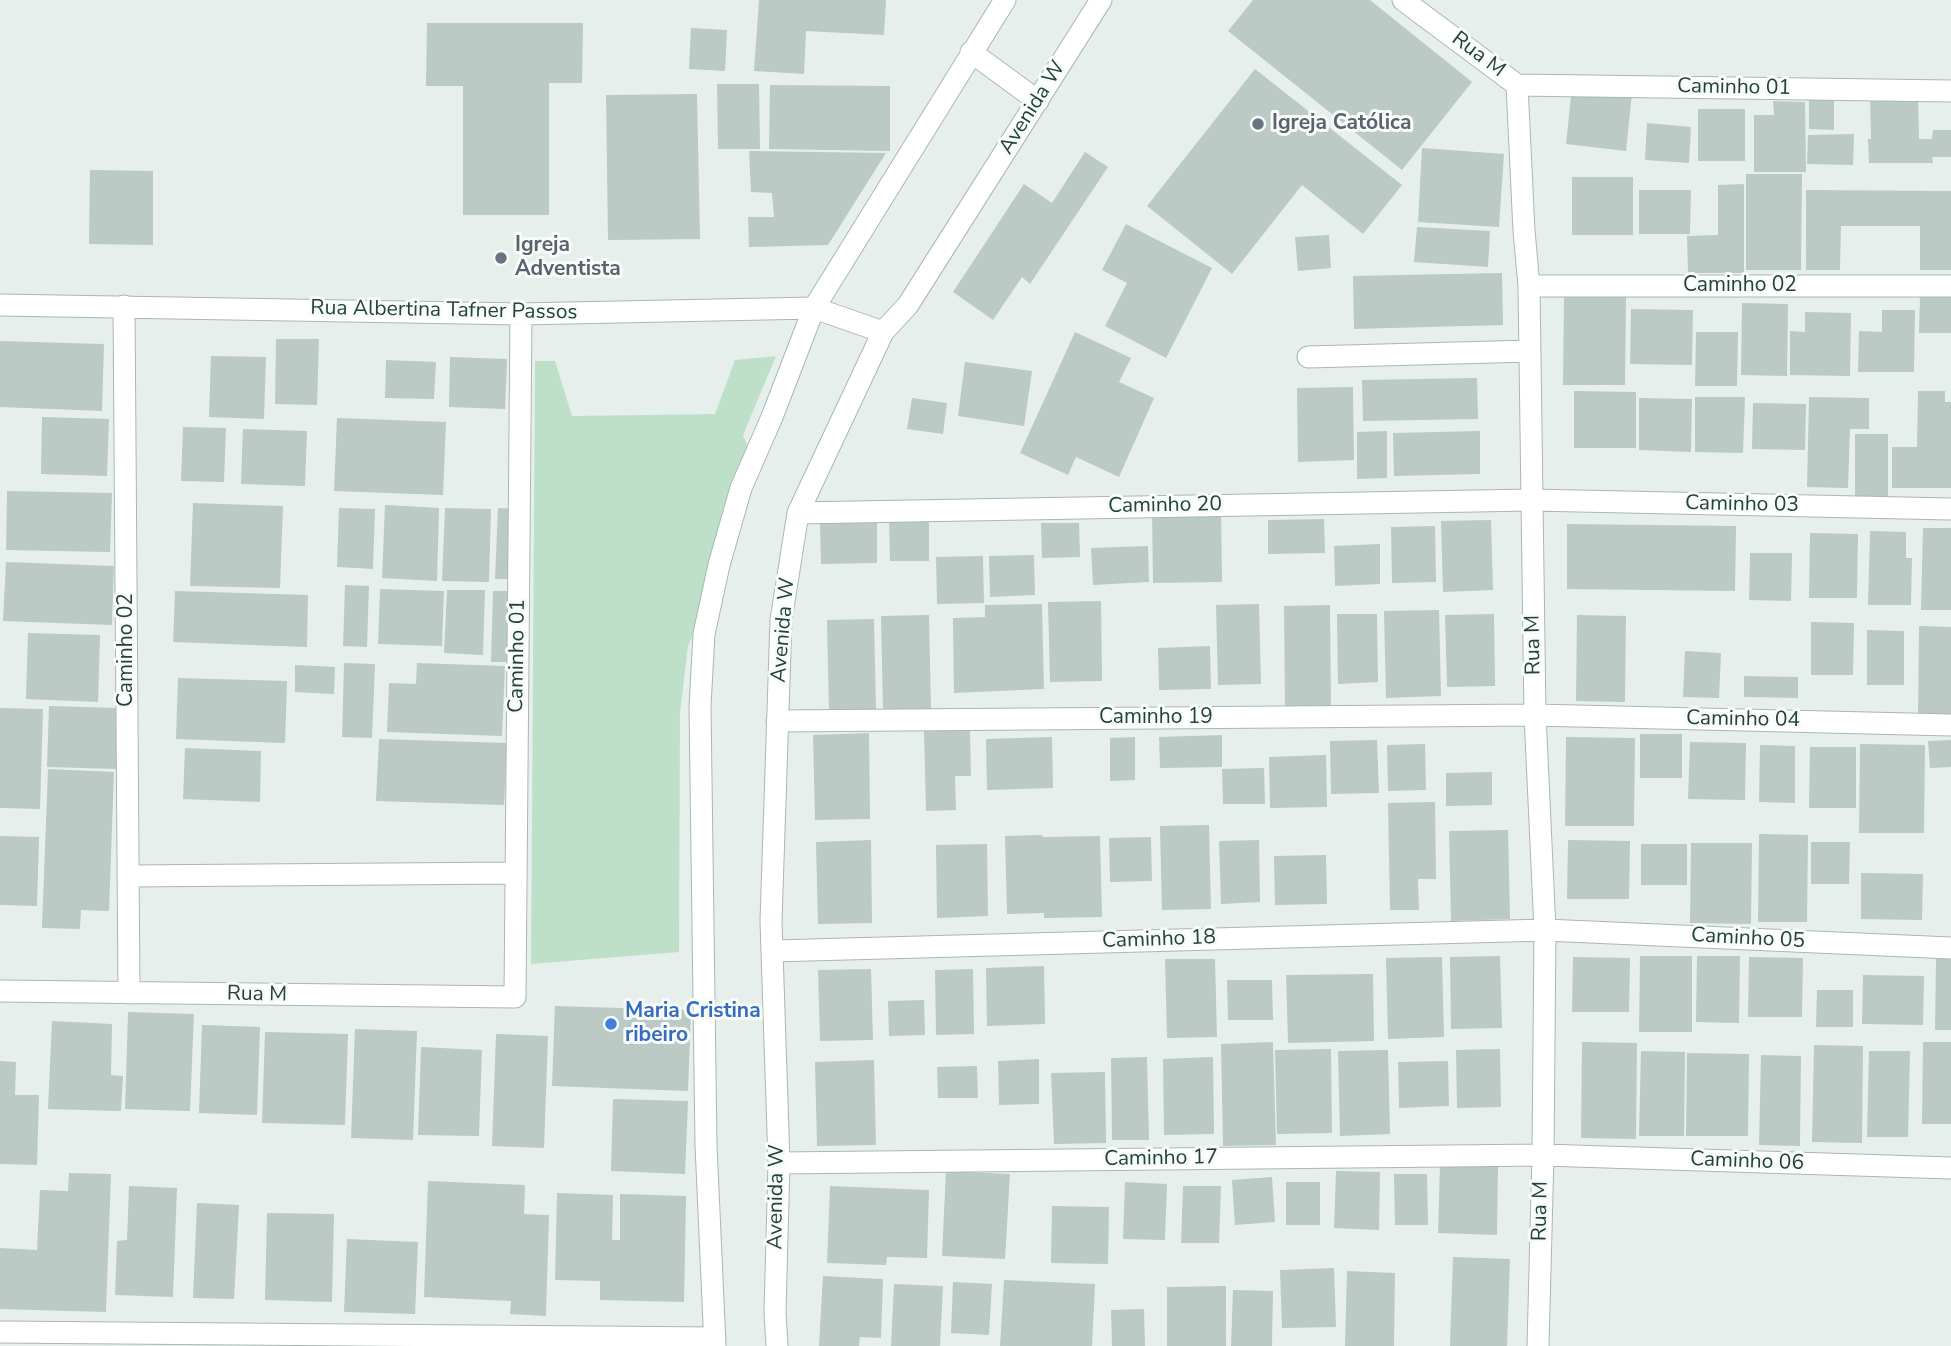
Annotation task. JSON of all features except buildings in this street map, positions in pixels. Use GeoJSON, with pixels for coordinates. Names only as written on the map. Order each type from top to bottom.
{"type":"FeatureCollection","features":[{"type":"Feature","properties":{"kind":"street"},"geometry":{"type":"LineString","coordinates":[[0,1332],[715,1342],[706,1145],[700,822],[699,706],[704,634],[719,565],[741,488],[814,308],[1004,0]]}},
{"type":"Feature","properties":{"kind":"street","name":"Avenida W"},"geometry":{"type":"LineString","coordinates":[[777,1346],[775,1313],[779,1163],[771,921],[781,620],[798,513],[883,332],[908,305],[1101,0]]}},
{"type":"Feature","properties":{"kind":"street","name":"Rua M"},"geometry":{"type":"LineString","coordinates":[[1403,0],[1517,85],[1529,286],[1535,715],[1545,930],[1538,1346]]}},
{"type":"Feature","properties":{"kind":"street"},"geometry":{"type":"LineString","coordinates":[[971,52],[1038,101]]}},
{"type":"Feature","properties":{"kind":"street","name":"Caminho 01"},"geometry":{"type":"LineString","coordinates":[[1517,85],[1951,91]]}},
{"type":"Feature","properties":{"kind":"street","name":"Caminho 02"},"geometry":{"type":"LineString","coordinates":[[1529,286],[1951,286]]}},
{"type":"Feature","properties":{"kind":"street","name":"Rua Albertina Tafner Passos"},"geometry":{"type":"LineString","coordinates":[[0,304],[521,314],[814,308],[883,332]]}},
{"type":"Feature","properties":{"kind":"street","name":"Caminho 02"},"geometry":{"type":"LineString","coordinates":[[124,306],[130,993]]}},
{"type":"Feature","properties":{"kind":"street","name":"Caminho 01"},"geometry":{"type":"LineString","coordinates":[[514,997],[521,314]]}},
{"type":"Feature","properties":{"kind":"street"},"geometry":{"type":"LineString","coordinates":[[1308,357],[1530,351]]}},
{"type":"Feature","properties":{"kind":"street","name":"Caminho 20"},"geometry":{"type":"LineString","coordinates":[[798,513],[1532,500]]}},
{"type":"Feature","properties":{"kind":"street","name":"Caminho 03"},"geometry":{"type":"LineString","coordinates":[[1532,500],[1951,509]]}},
{"type":"Feature","properties":{"kind":"street","name":"Caminho 19"},"geometry":{"type":"LineString","coordinates":[[777,721],[1535,715]]}},
{"type":"Feature","properties":{"kind":"street","name":"Caminho 04"},"geometry":{"type":"LineString","coordinates":[[1535,715],[1951,724]]}},
{"type":"Feature","properties":{"kind":"street"},"geometry":{"type":"LineString","coordinates":[[128,876],[516,873]]}},
{"type":"Feature","properties":{"kind":"street","name":"Caminho 05"},"geometry":{"type":"LineString","coordinates":[[1545,930],[1951,948]]}},
{"type":"Feature","properties":{"kind":"street","name":"Caminho 18"},"geometry":{"type":"LineString","coordinates":[[773,951],[1545,930]]}},
{"type":"Feature","properties":{"kind":"street","name":"Rua M"},"geometry":{"type":"LineString","coordinates":[[0,991],[514,997]]}},
{"type":"Feature","properties":{"kind":"street","name":"Caminho 17"},"geometry":{"type":"LineString","coordinates":[[779,1163],[1543,1155]]}},
{"type":"Feature","properties":{"kind":"street","name":"Caminho 06"},"geometry":{"type":"LineString","coordinates":[[1543,1155],[1951,1168]]}},
{"type":"Feature","properties":{"kind":"green space"},"geometry":{"type":"Polygon","coordinates":[[[776,356],[743,435],[753,460],[715,585],[688,646],[680,713],[679,952],[531,964],[535,361],[555,361],[572,416],[715,414],[735,360],[776,356]]]}},
{"type":"Feature","properties":{"kind":"place","name":"Igreja Católica"},"geometry":{"type":"Point","coordinates":[1258,124]}},
{"type":"Feature","properties":{"kind":"place","name":"Igreja Adventista"},"geometry":{"type":"Point","coordinates":[501,258]}},
{"type":"Feature","properties":{"kind":"place","name":"Maria Cristina ribeiro"},"geometry":{"type":"Point","coordinates":[611,1024]}}]}
